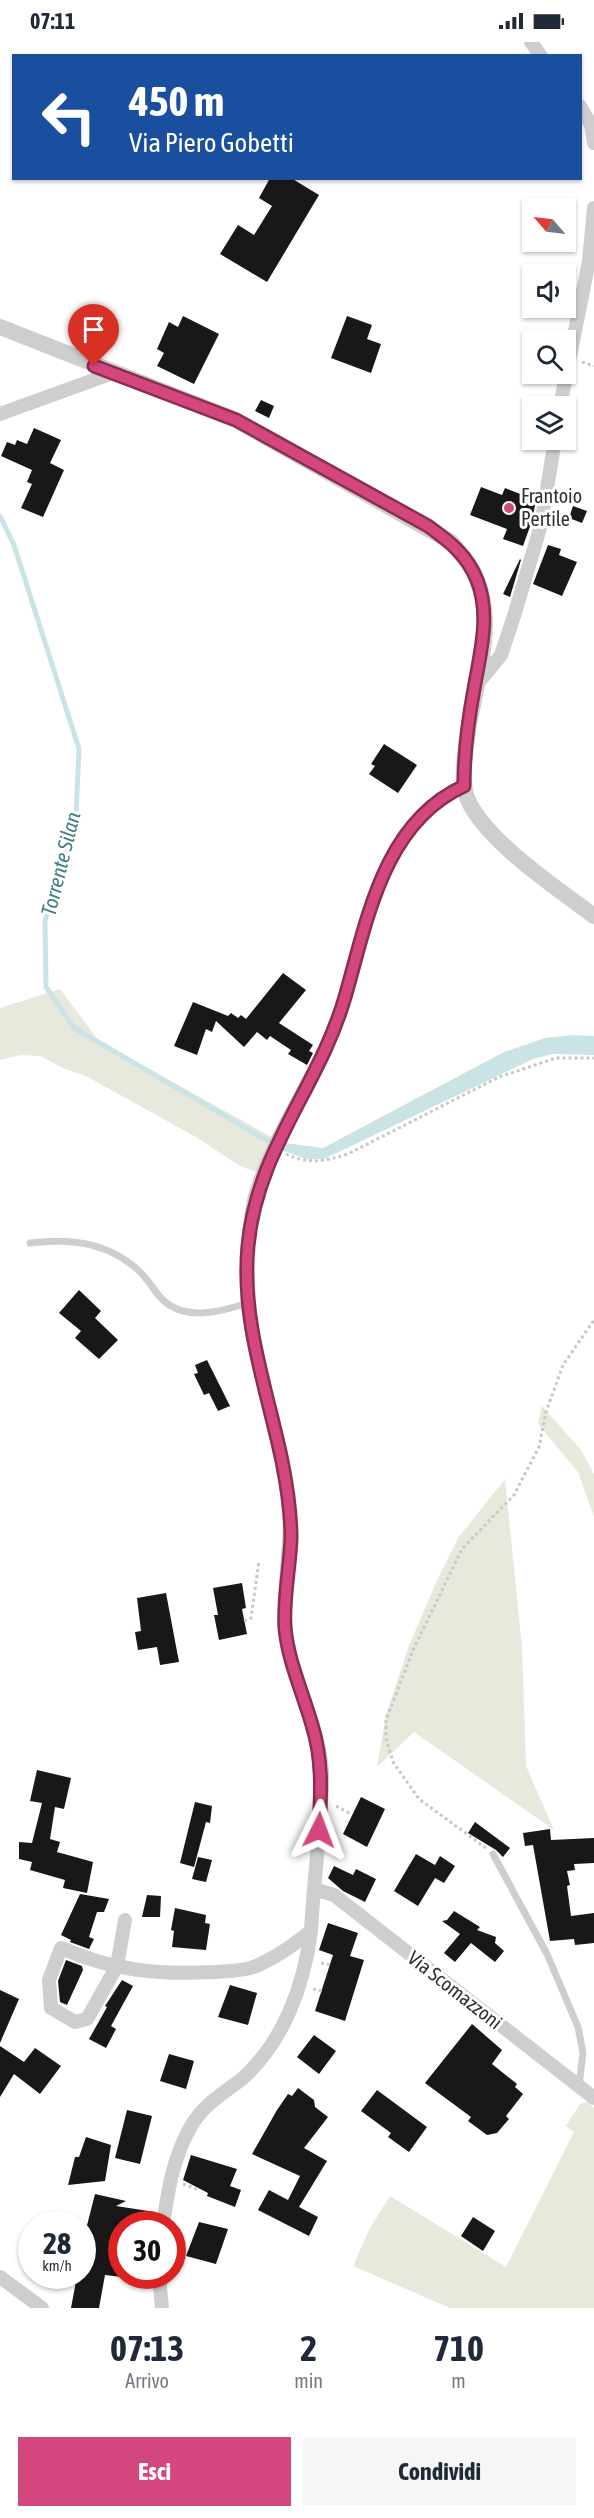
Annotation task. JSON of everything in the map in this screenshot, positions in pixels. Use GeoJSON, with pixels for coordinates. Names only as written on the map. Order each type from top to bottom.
{"type":"FeatureCollection","features":[{"type":"Feature","properties":{"kind":"street"},"geometry":{"type":"LineString","coordinates":[[531,42],[540,54]]}},
{"type":"Feature","properties":{"kind":"street"},"geometry":{"type":"LineString","coordinates":[[582,109],[591,125],[594,143]]}},
{"type":"Feature","properties":{"kind":"street"},"geometry":{"type":"LineString","coordinates":[[562,396],[589,261],[594,208]]}},
{"type":"Feature","properties":{"kind":"street"},"geometry":{"type":"LineString","coordinates":[[0,327],[236,420],[451,542],[466,559],[478,580],[484,616],[483,644],[466,742],[464,786],[468,799],[481,820],[496,836],[594,916]]}},
{"type":"Feature","properties":{"kind":"street"},"geometry":{"type":"LineString","coordinates":[[0,414],[113,373]]}},
{"type":"Feature","properties":{"kind":"street"},"geometry":{"type":"LineString","coordinates":[[474,690],[501,655],[514,616],[541,525],[553,450]]}},
{"type":"Feature","properties":{"kind":"street"},"geometry":{"type":"LineString","coordinates":[[165,2211],[174,2165],[190,2127],[208,2102],[260,2061],[281,2032],[308,1951],[311,1931],[322,1773],[313,1726],[288,1650],[285,1626],[291,1537],[289,1499],[249,1323],[248,1246],[255,1198],[274,1149],[329,1040],[343,1005],[368,916],[392,854],[437,801],[464,786]]}},
{"type":"Feature","properties":{"kind":"street","name":"Via Scomazzoni"},"geometry":{"type":"LineString","coordinates":[[314,1889],[334,1895],[594,2098]]}},
{"type":"Feature","properties":{"kind":"street"},"geometry":{"type":"LineString","coordinates":[[125,1920],[117,1966],[87,2019],[75,2022],[51,2008],[49,1980],[61,1948],[88,1960],[117,1966],[170,1974],[255,1967],[311,1931]]}},
{"type":"Feature","properties":{"kind":"street"},"geometry":{"type":"LineString","coordinates":[[0,2277],[42,2308]]}},
{"type":"Feature","properties":{"kind":"street"},"geometry":{"type":"LineString","coordinates":[[160,2289],[162,2308]]}},
{"type":"Feature","properties":{"kind":"lane"},"geometry":{"type":"LineString","coordinates":[[30,1243],[58,1239],[89,1243],[115,1254],[138,1270],[163,1300],[183,1311],[216,1314],[248,1303]]}},
{"type":"Feature","properties":{"kind":"lane"},"geometry":{"type":"LineString","coordinates":[[493,1854],[547,1954],[578,2027],[583,2053],[579,2086]]}},
{"type":"Feature","properties":{"kind":"path"},"geometry":{"type":"LineString","coordinates":[[274,1149],[302,1162],[324,1161],[348,1154],[499,1077],[555,1058],[594,1058]]}},
{"type":"Feature","properties":{"kind":"path"},"geometry":{"type":"LineString","coordinates":[[493,1854],[419,1799],[393,1762],[386,1738],[386,1720],[413,1650],[462,1549],[514,1495],[539,1447],[546,1412],[563,1365],[594,1320]]}},
{"type":"Feature","properties":{"kind":"path"},"geometry":{"type":"LineString","coordinates":[[244,1620],[251,1618],[259,1561]]}},
{"type":"Feature","properties":{"kind":"path"},"geometry":{"type":"LineString","coordinates":[[332,1804],[351,1814]]}},
{"type":"Feature","properties":{"kind":"path"},"geometry":{"type":"LineString","coordinates":[[321,1963],[330,1965]]}},
{"type":"Feature","properties":{"kind":"path"},"geometry":{"type":"LineString","coordinates":[[313,1989],[322,1991]]}},
{"type":"Feature","properties":{"kind":"shaded area"},"geometry":{"type":"Polygon","coordinates":[[[60,989],[99,1041],[277,1140],[259,1173],[240,1166],[196,1137],[86,1076],[63,1068],[40,1056],[20,1055],[0,1060],[0,1008],[60,989]]]}},
{"type":"Feature","properties":{"kind":"shaded area"},"geometry":{"type":"Polygon","coordinates":[[[542,1406],[581,1450],[594,1474],[594,1517],[578,1472],[538,1424],[542,1406]]]}},
{"type":"Feature","properties":{"kind":"shaded area"},"geometry":{"type":"Polygon","coordinates":[[[505,1479],[522,1647],[526,1766],[554,1830],[414,1732],[377,1767],[386,1715],[408,1648],[438,1578],[458,1538],[505,1479]]]}},
{"type":"Feature","properties":{"kind":"shaded area"},"geometry":{"type":"Polygon","coordinates":[[[588,2102],[594,2108],[594,2308],[450,2308],[353,2266],[369,2230],[390,2196],[506,2267],[574,2132],[566,2126],[580,2104],[588,2102]]]}},
{"type":"Feature","properties":{"kind":"water"},"geometry":{"type":"Polygon","coordinates":[[[572,1035],[594,1036],[594,1055],[552,1054],[533,1059],[324,1159],[306,1159],[281,1150],[285,1143],[323,1148],[504,1052],[545,1038],[572,1035]]]}},
{"type":"Feature","properties":{"kind":"building"},"geometry":{"type":"Polygon","coordinates":[[[269,180],[294,180],[319,195],[267,282],[220,254],[238,225],[254,235],[272,206],[259,198],[269,180]]]}},
{"type":"Feature","properties":{"kind":"building"},"geometry":{"type":"Polygon","coordinates":[[[183,316],[219,334],[194,384],[157,366],[164,353],[157,349],[169,322],[178,327],[183,316]]]}},
{"type":"Feature","properties":{"kind":"building"},"geometry":{"type":"Polygon","coordinates":[[[347,316],[372,325],[367,339],[381,344],[371,373],[331,358],[347,316]]]}},
{"type":"Feature","properties":{"kind":"building"},"geometry":{"type":"Polygon","coordinates":[[[261,400],[274,406],[269,418],[255,411],[261,400]]]}},
{"type":"Feature","properties":{"kind":"building"},"geometry":{"type":"Polygon","coordinates":[[[34,428],[61,440],[50,463],[64,470],[43,517],[21,508],[32,484],[27,482],[32,470],[1,456],[7,442],[15,445],[17,440],[27,444],[34,428]]]}},
{"type":"Feature","properties":{"kind":"building"},"geometry":{"type":"Polygon","coordinates":[[[481,487],[502,495],[505,488],[536,500],[532,521],[523,546],[503,539],[507,529],[470,515],[481,487]]]}},
{"type":"Feature","properties":{"kind":"building"},"geometry":{"type":"Polygon","coordinates":[[[573,506],[587,511],[582,523],[569,518],[573,506]]]}},
{"type":"Feature","properties":{"kind":"building"},"geometry":{"type":"Polygon","coordinates":[[[548,545],[561,549],[559,555],[577,562],[562,596],[533,584],[548,545]]]}},
{"type":"Feature","properties":{"kind":"building"},"geometry":{"type":"Polygon","coordinates":[[[521,560],[510,597],[503,594],[521,560]]]}},
{"type":"Feature","properties":{"kind":"building"},"geometry":{"type":"Polygon","coordinates":[[[384,744],[417,765],[398,793],[369,774],[375,766],[371,764],[384,744]]]}},
{"type":"Feature","properties":{"kind":"building"},"geometry":{"type":"Polygon","coordinates":[[[283,973],[306,990],[279,1023],[313,1045],[309,1051],[313,1053],[307,1065],[288,1054],[291,1050],[270,1036],[267,1040],[257,1032],[244,1047],[216,1021],[212,1032],[206,1029],[197,1055],[174,1046],[193,1002],[228,1016],[231,1013],[238,1018],[241,1015],[246,1019],[283,973]]]}},
{"type":"Feature","properties":{"kind":"building"},"geometry":{"type":"Polygon","coordinates":[[[79,1290],[101,1311],[95,1318],[118,1340],[99,1359],[75,1338],[81,1331],[59,1313],[79,1290]]]}},
{"type":"Feature","properties":{"kind":"building"},"geometry":{"type":"Polygon","coordinates":[[[207,1360],[230,1406],[218,1411],[209,1393],[204,1395],[194,1374],[198,1373],[195,1365],[207,1360]]]}},
{"type":"Feature","properties":{"kind":"building"},"geometry":{"type":"Polygon","coordinates":[[[242,1583],[246,1608],[242,1609],[247,1634],[219,1640],[214,1615],[218,1615],[213,1588],[242,1583]]]}},
{"type":"Feature","properties":{"kind":"building"},"geometry":{"type":"Polygon","coordinates":[[[166,1593],[179,1662],[160,1665],[157,1647],[138,1650],[135,1632],[141,1631],[137,1598],[166,1593]]]}},
{"type":"Feature","properties":{"kind":"building"},"geometry":{"type":"Polygon","coordinates":[[[37,1770],[71,1778],[64,1809],[55,1807],[50,1839],[60,1842],[57,1852],[93,1862],[87,1893],[63,1888],[65,1880],[30,1870],[32,1862],[19,1859],[19,1842],[32,1843],[42,1803],[30,1801],[37,1770]]]}},
{"type":"Feature","properties":{"kind":"building"},"geometry":{"type":"Polygon","coordinates":[[[361,1797],[385,1809],[367,1847],[343,1834],[361,1797]]]}},
{"type":"Feature","properties":{"kind":"building"},"geometry":{"type":"Polygon","coordinates":[[[195,1802],[212,1806],[210,1823],[206,1822],[194,1867],[180,1863],[195,1802]]]}},
{"type":"Feature","properties":{"kind":"building"},"geometry":{"type":"Polygon","coordinates":[[[475,1822],[510,1848],[503,1857],[496,1850],[468,1833],[475,1822]]]}},
{"type":"Feature","properties":{"kind":"building"},"geometry":{"type":"Polygon","coordinates":[[[550,1829],[551,1840],[594,1838],[594,1863],[574,1864],[575,1870],[567,1871],[570,1885],[567,1886],[571,1916],[594,1913],[594,1943],[575,1945],[574,1939],[550,1941],[533,1845],[525,1846],[523,1833],[550,1829]]]}},
{"type":"Feature","properties":{"kind":"building"},"geometry":{"type":"Polygon","coordinates":[[[416,1854],[435,1865],[440,1856],[455,1866],[444,1883],[435,1878],[418,1906],[394,1891],[416,1854]]]}},
{"type":"Feature","properties":{"kind":"building"},"geometry":{"type":"Polygon","coordinates":[[[198,1857],[212,1860],[206,1882],[192,1879],[198,1857]]]}},
{"type":"Feature","properties":{"kind":"building"},"geometry":{"type":"Polygon","coordinates":[[[334,1866],[353,1875],[356,1869],[376,1879],[365,1902],[343,1891],[328,1878],[334,1866]]]}},
{"type":"Feature","properties":{"kind":"building"},"geometry":{"type":"Polygon","coordinates":[[[80,1894],[109,1899],[104,1912],[97,1912],[89,1937],[94,1939],[89,1949],[70,1942],[71,1940],[61,1935],[80,1894]]]}},
{"type":"Feature","properties":{"kind":"building"},"geometry":{"type":"Polygon","coordinates":[[[147,1895],[161,1896],[160,1917],[142,1917],[147,1895]]]}},
{"type":"Feature","properties":{"kind":"building"},"geometry":{"type":"Polygon","coordinates":[[[175,1908],[206,1915],[205,1923],[210,1924],[206,1950],[172,1947],[174,1931],[171,1930],[175,1908]]]}},
{"type":"Feature","properties":{"kind":"building"},"geometry":{"type":"Polygon","coordinates":[[[454,1911],[480,1927],[477,1930],[496,1937],[495,1943],[504,1951],[495,1962],[471,1943],[455,1962],[444,1953],[460,1934],[442,1921],[447,1920],[454,1911]]]}},
{"type":"Feature","properties":{"kind":"building"},"geometry":{"type":"Polygon","coordinates":[[[328,1923],[358,1933],[350,1956],[364,1960],[345,2021],[315,2011],[333,1955],[319,1950],[328,1923]]]}},
{"type":"Feature","properties":{"kind":"building"},"geometry":{"type":"Polygon","coordinates":[[[66,1960],[82,1966],[83,1970],[67,2005],[60,2002],[58,1981],[66,1960]]]}},
{"type":"Feature","properties":{"kind":"building"},"geometry":{"type":"Polygon","coordinates":[[[122,1980],[133,1986],[111,2026],[116,2029],[106,2048],[89,2039],[107,2007],[105,2006],[122,1980]]]}},
{"type":"Feature","properties":{"kind":"building"},"geometry":{"type":"Polygon","coordinates":[[[230,1985],[257,1993],[248,2025],[218,2017],[230,1985]]]}},
{"type":"Feature","properties":{"kind":"building"},"geometry":{"type":"Polygon","coordinates":[[[0,1990],[19,1999],[0,2043],[0,1990]]]}},
{"type":"Feature","properties":{"kind":"building"},"geometry":{"type":"Polygon","coordinates":[[[472,2024],[502,2050],[492,2064],[517,2084],[515,2087],[523,2094],[506,2116],[509,2119],[497,2133],[487,2135],[468,2121],[471,2117],[425,2083],[472,2024]]]}},
{"type":"Feature","properties":{"kind":"building"},"geometry":{"type":"Polygon","coordinates":[[[314,2035],[336,2051],[319,2074],[297,2057],[314,2035]]]}},
{"type":"Feature","properties":{"kind":"building"},"geometry":{"type":"Polygon","coordinates":[[[0,2046],[24,2062],[35,2048],[61,2066],[40,2094],[14,2074],[0,2097],[0,2046]]]}},
{"type":"Feature","properties":{"kind":"building"},"geometry":{"type":"Polygon","coordinates":[[[169,2054],[194,2061],[186,2089],[160,2081],[169,2054]]]}},
{"type":"Feature","properties":{"kind":"building"},"geometry":{"type":"Polygon","coordinates":[[[298,2088],[314,2100],[315,2107],[328,2117],[304,2148],[327,2161],[299,2207],[318,2217],[309,2236],[258,2210],[269,2190],[288,2200],[300,2176],[252,2154],[288,2094],[292,2096],[298,2088]]]}},
{"type":"Feature","properties":{"kind":"building"},"geometry":{"type":"Polygon","coordinates":[[[377,2090],[427,2127],[409,2152],[388,2137],[391,2133],[361,2111],[377,2090]]]}},
{"type":"Feature","properties":{"kind":"building"},"geometry":{"type":"Polygon","coordinates":[[[127,2110],[152,2116],[140,2164],[115,2158],[127,2110]]]}},
{"type":"Feature","properties":{"kind":"building"},"geometry":{"type":"Polygon","coordinates":[[[86,2137],[111,2145],[105,2181],[68,2185],[75,2157],[79,2157],[86,2137]]]}},
{"type":"Feature","properties":{"kind":"building"},"geometry":{"type":"Polygon","coordinates":[[[191,2155],[237,2169],[230,2186],[241,2190],[235,2207],[207,2196],[208,2193],[183,2180],[191,2155]]]}},
{"type":"Feature","properties":{"kind":"building"},"geometry":{"type":"Polygon","coordinates":[[[95,2194],[126,2201],[116,2206],[148,2211],[108,2211],[108,2275],[105,2275],[99,2308],[71,2308],[75,2289],[96,2289],[96,2211],[91,2211],[95,2194]]]}},
{"type":"Feature","properties":{"kind":"building"},"geometry":{"type":"Polygon","coordinates":[[[473,2217],[495,2231],[483,2251],[461,2236],[473,2217]]]}},
{"type":"Feature","properties":{"kind":"building"},"geometry":{"type":"Polygon","coordinates":[[[199,2222],[228,2229],[216,2264],[186,2256],[199,2222]]]}},
{"type":"Feature","properties":{"kind":"waterway","name":"Torrente Silan"},"geometry":{"type":"LineString","coordinates":[[0,516],[14,545],[79,749],[76,815],[45,921],[46,987],[74,1028],[268,1141]]}},
{"type":"Feature","properties":{"kind":"place","name":"Frantoio Pertile"},"geometry":{"type":"Point","coordinates":[509,508]}},
{"type":"Feature","properties":{"kind":"route"},"geometry":{"type":"LineString","coordinates":[[94,366],[236,420],[428,526],[451,542],[466,559],[478,580],[484,616],[483,644],[467,732],[464,786],[437,801],[408,832],[392,854],[368,916],[343,1005],[312,1077],[274,1149],[255,1198],[248,1246],[246,1284],[249,1323],[282,1460],[289,1499],[291,1537],[285,1626],[288,1650],[313,1726],[322,1773],[319,1830]]}}]}
